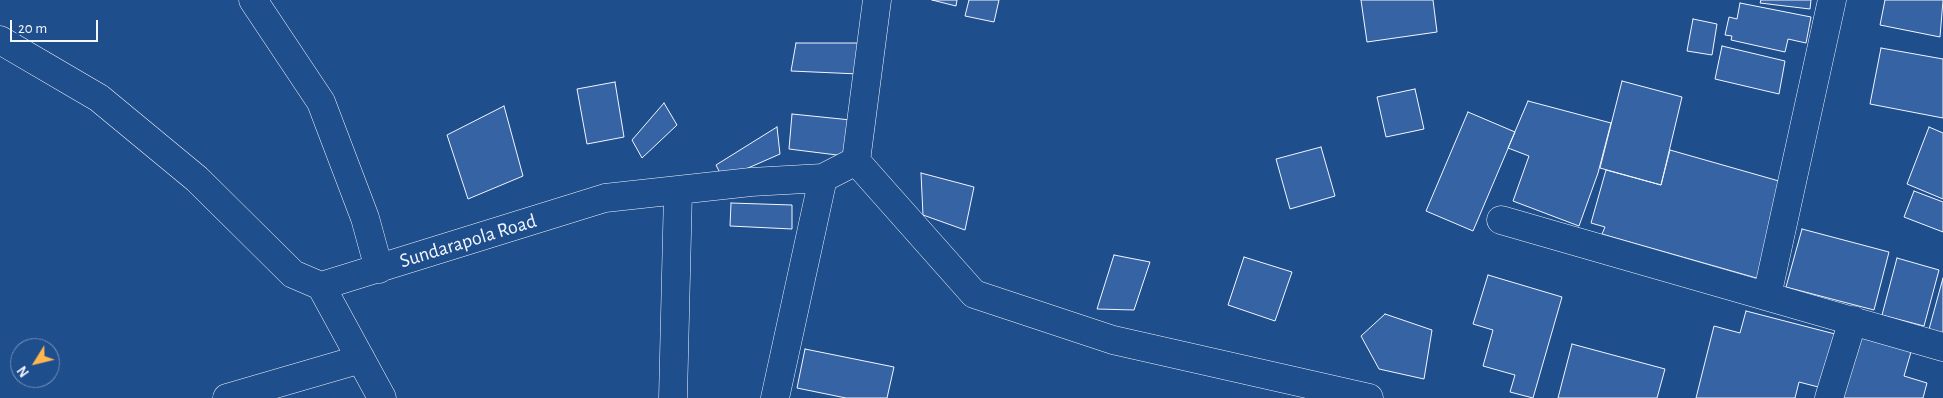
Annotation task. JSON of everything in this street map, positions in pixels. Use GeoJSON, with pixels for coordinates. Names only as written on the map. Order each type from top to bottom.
{"type":"FeatureCollection","features":[{"type":"Feature","properties":{"kind":"street"},"geometry":{"type":"LineString","coordinates":[[253,0],[321,102],[365,218],[380,269]]}},
{"type":"Feature","properties":{"kind":"street"},"geometry":{"type":"LineString","coordinates":[[877,0],[856,161],[974,294],[1113,340],[1369,398]]}},
{"type":"Feature","properties":{"kind":"street"},"geometry":{"type":"LineString","coordinates":[[1767,296],[1832,0]]}},
{"type":"Feature","properties":{"kind":"street"},"geometry":{"type":"LineString","coordinates":[[0,40],[99,98],[198,179],[293,274],[321,286],[382,398]]}},
{"type":"Feature","properties":{"kind":"street","name":"Sundarapola Road"},"geometry":{"type":"LineString","coordinates":[[321,286],[605,198],[678,192],[751,182],[823,178],[856,161]]}},
{"type":"Feature","properties":{"kind":"street"},"geometry":{"type":"LineString","coordinates":[[775,398],[823,178]]}},
{"type":"Feature","properties":{"kind":"street"},"geometry":{"type":"LineString","coordinates":[[672,398],[678,192]]}},
{"type":"Feature","properties":{"kind":"street"},"geometry":{"type":"LineString","coordinates":[[1501,220],[1943,347]]}},
{"type":"Feature","properties":{"kind":"street"},"geometry":{"type":"LineString","coordinates":[[1829,398],[1853,320]]}},
{"type":"Feature","properties":{"kind":"street"},"geometry":{"type":"LineString","coordinates":[[228,398],[361,360]]}},
{"type":"Feature","properties":{"kind":"building"},"geometry":{"type":"Polygon","coordinates":[[[932,0],[957,0],[956,6],[932,0]]]}},
{"type":"Feature","properties":{"kind":"building"},"geometry":{"type":"Polygon","coordinates":[[[969,0],[999,0],[994,22],[965,16],[969,0]]]}},
{"type":"Feature","properties":{"kind":"building"},"geometry":{"type":"Polygon","coordinates":[[[1361,0],[1433,0],[1437,32],[1367,42],[1361,0]]]}},
{"type":"Feature","properties":{"kind":"building"},"geometry":{"type":"Polygon","coordinates":[[[1761,0],[1811,0],[1810,9],[1760,3],[1761,0]]]}},
{"type":"Feature","properties":{"kind":"building"},"geometry":{"type":"Polygon","coordinates":[[[1885,0],[1943,0],[1940,37],[1880,25],[1885,0]]]}},
{"type":"Feature","properties":{"kind":"building"},"geometry":{"type":"Polygon","coordinates":[[[1740,3],[1811,17],[1806,43],[1788,39],[1785,52],[1731,40],[1732,36],[1725,35],[1729,17],[1737,19],[1740,3]]]}},
{"type":"Feature","properties":{"kind":"building"},"geometry":{"type":"Polygon","coordinates":[[[1693,19],[1717,24],[1712,55],[1687,51],[1693,19]]]}},
{"type":"Feature","properties":{"kind":"building"},"geometry":{"type":"Polygon","coordinates":[[[796,43],[865,43],[859,74],[791,71],[796,43]]]}},
{"type":"Feature","properties":{"kind":"building"},"geometry":{"type":"Polygon","coordinates":[[[1722,46],[1785,61],[1779,94],[1715,79],[1722,46]]]}},
{"type":"Feature","properties":{"kind":"building"},"geometry":{"type":"Polygon","coordinates":[[[1881,48],[1943,59],[1943,118],[1870,104],[1881,48]]]}},
{"type":"Feature","properties":{"kind":"building"},"geometry":{"type":"Polygon","coordinates":[[[1622,81],[1682,97],[1661,185],[1600,168],[1622,81]]]}},
{"type":"Feature","properties":{"kind":"building"},"geometry":{"type":"Polygon","coordinates":[[[615,82],[624,137],[587,144],[577,89],[615,82]]]}},
{"type":"Feature","properties":{"kind":"building"},"geometry":{"type":"Polygon","coordinates":[[[1415,89],[1424,129],[1386,137],[1377,97],[1415,89]]]}},
{"type":"Feature","properties":{"kind":"building"},"geometry":{"type":"Polygon","coordinates":[[[1528,101],[1611,123],[1598,173],[1579,226],[1513,201],[1529,156],[1508,148],[1528,101]]]}},
{"type":"Feature","properties":{"kind":"building"},"geometry":{"type":"Polygon","coordinates":[[[664,103],[677,125],[642,158],[632,140],[664,103]]]}},
{"type":"Feature","properties":{"kind":"building"},"geometry":{"type":"Polygon","coordinates":[[[504,106],[523,176],[468,199],[447,135],[504,106]]]}},
{"type":"Feature","properties":{"kind":"building"},"geometry":{"type":"Polygon","coordinates":[[[1468,112],[1515,132],[1473,231],[1426,211],[1468,112]]]}},
{"type":"Feature","properties":{"kind":"building"},"geometry":{"type":"Polygon","coordinates":[[[792,114],[851,120],[845,156],[789,149],[792,114]]]}},
{"type":"Feature","properties":{"kind":"building"},"geometry":{"type":"Polygon","coordinates":[[[777,127],[780,154],[723,179],[716,165],[777,127]]]}},
{"type":"Feature","properties":{"kind":"building"},"geometry":{"type":"Polygon","coordinates":[[[1929,127],[1943,133],[1943,199],[1907,184],[1929,127]]]}},
{"type":"Feature","properties":{"kind":"building"},"geometry":{"type":"Polygon","coordinates":[[[1321,147],[1335,196],[1290,209],[1276,159],[1321,147]]]}},
{"type":"Feature","properties":{"kind":"building"},"geometry":{"type":"Polygon","coordinates":[[[1670,150],[1786,183],[1760,279],[1602,234],[1605,227],[1591,223],[1606,170],[1661,185],[1670,150]]]}},
{"type":"Feature","properties":{"kind":"building"},"geometry":{"type":"Polygon","coordinates":[[[921,173],[974,187],[965,230],[923,215],[921,173]]]}},
{"type":"Feature","properties":{"kind":"building"},"geometry":{"type":"Polygon","coordinates":[[[1914,191],[1943,202],[1943,232],[1904,217],[1914,191]]]}},
{"type":"Feature","properties":{"kind":"building"},"geometry":{"type":"Polygon","coordinates":[[[731,203],[792,205],[792,229],[730,226],[731,203]]]}},
{"type":"Feature","properties":{"kind":"building"},"geometry":{"type":"Polygon","coordinates":[[[1802,229],[1889,252],[1874,310],[1786,287],[1802,229]]]}},
{"type":"Feature","properties":{"kind":"building"},"geometry":{"type":"Polygon","coordinates":[[[1114,255],[1150,262],[1134,310],[1097,309],[1114,255]]]}},
{"type":"Feature","properties":{"kind":"building"},"geometry":{"type":"Polygon","coordinates":[[[1244,257],[1292,272],[1275,321],[1228,305],[1244,257]]]}},
{"type":"Feature","properties":{"kind":"building"},"geometry":{"type":"Polygon","coordinates":[[[1897,258],[1939,270],[1924,326],[1882,315],[1897,258]]]}},
{"type":"Feature","properties":{"kind":"building"},"geometry":{"type":"Polygon","coordinates":[[[1488,275],[1562,297],[1533,398],[1510,392],[1515,375],[1483,366],[1493,330],[1473,324],[1488,275]]]}},
{"type":"Feature","properties":{"kind":"building"},"geometry":{"type":"Polygon","coordinates":[[[1943,278],[1943,337],[1928,333],[1943,278]]]}},
{"type":"Feature","properties":{"kind":"building"},"geometry":{"type":"Polygon","coordinates":[[[1746,311],[1835,334],[1822,388],[1799,382],[1795,398],[1696,398],[1714,326],[1740,333],[1746,311]]]}},
{"type":"Feature","properties":{"kind":"building"},"geometry":{"type":"Polygon","coordinates":[[[1385,314],[1432,330],[1424,379],[1379,369],[1361,336],[1385,314]]]}},
{"type":"Feature","properties":{"kind":"building"},"geometry":{"type":"Polygon","coordinates":[[[1858,336],[1911,352],[1904,376],[1927,383],[1923,398],[1840,398],[1858,336]]]}},
{"type":"Feature","properties":{"kind":"building"},"geometry":{"type":"Polygon","coordinates":[[[1572,344],[1665,369],[1657,398],[1558,398],[1572,344]]]}},
{"type":"Feature","properties":{"kind":"building"},"geometry":{"type":"Polygon","coordinates":[[[805,349],[894,367],[887,398],[846,398],[797,388],[805,349]]]}}]}
